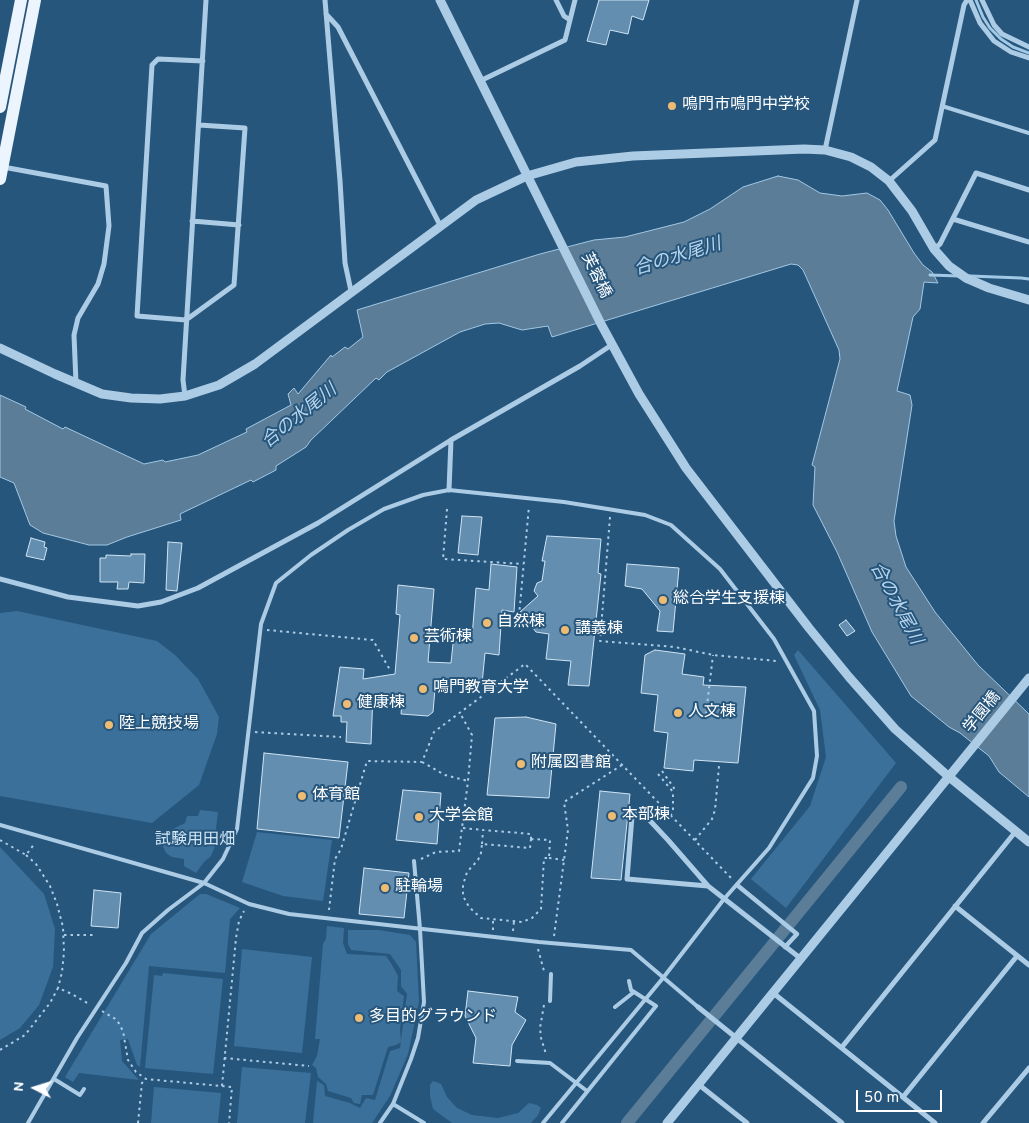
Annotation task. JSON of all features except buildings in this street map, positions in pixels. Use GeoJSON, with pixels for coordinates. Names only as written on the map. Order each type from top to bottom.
{"type":"FeatureCollection","features":[{"type":"Feature","properties":{"kind":"main road"},"geometry":{"type":"LineString","coordinates":[[0,107],[21,0]]}},
{"type":"Feature","properties":{"kind":"main road"},"geometry":{"type":"LineString","coordinates":[[1,170],[35,0]]}},
{"type":"Feature","properties":{"kind":"street"},"geometry":{"type":"LineString","coordinates":[[185,396],[183,380],[186,320],[206,0]]}},
{"type":"Feature","properties":{"kind":"street"},"geometry":{"type":"LineString","coordinates":[[324,0],[340,181],[345,263],[351,291]]}},
{"type":"Feature","properties":{"kind":"street","name":"芙蓉橋"},"geometry":{"type":"LineString","coordinates":[[440,0],[602,324],[639,394],[686,468],[849,677],[895,729],[948,776],[1029,842]]}},
{"type":"Feature","properties":{"kind":"street"},"geometry":{"type":"LineString","coordinates":[[556,0],[564,16],[570,20]]}},
{"type":"Feature","properties":{"kind":"street"},"geometry":{"type":"LineString","coordinates":[[480,81],[565,40],[575,0]]}},
{"type":"Feature","properties":{"kind":"street"},"geometry":{"type":"LineString","coordinates":[[825,150],[856,0]]}},
{"type":"Feature","properties":{"kind":"street"},"geometry":{"type":"LineString","coordinates":[[889,181],[935,140],[964,5],[969,0],[980,23],[994,41],[1011,52],[1029,58]]}},
{"type":"Feature","properties":{"kind":"street"},"geometry":{"type":"LineString","coordinates":[[982,0],[994,25],[1002,34],[1029,47]]}},
{"type":"Feature","properties":{"kind":"street"},"geometry":{"type":"LineString","coordinates":[[326,13],[338,27],[440,225]]}},
{"type":"Feature","properties":{"kind":"street"},"geometry":{"type":"LineString","coordinates":[[199,124],[245,128],[234,285],[186,320],[137,316],[152,65],[158,59],[203,61]]}},
{"type":"Feature","properties":{"kind":"street"},"geometry":{"type":"LineString","coordinates":[[0,348],[76,384],[102,394],[160,399],[185,396],[220,385],[254,364],[476,200],[527,176],[576,162],[633,156],[804,149],[825,150],[851,157],[871,167],[889,181],[912,211],[934,249],[949,266],[966,278],[989,288],[1029,300]]}},
{"type":"Feature","properties":{"kind":"street"},"geometry":{"type":"LineString","coordinates":[[1,170],[106,186],[109,226],[104,264],[98,284],[78,318],[74,335],[76,384]]}},
{"type":"Feature","properties":{"kind":"street"},"geometry":{"type":"LineString","coordinates":[[934,249],[940,244],[976,173],[1029,190]]}},
{"type":"Feature","properties":{"kind":"street"},"geometry":{"type":"LineString","coordinates":[[953,219],[1029,242]]}},
{"type":"Feature","properties":{"kind":"street"},"geometry":{"type":"LineString","coordinates":[[192,221],[239,225]]}},
{"type":"Feature","properties":{"kind":"street"},"geometry":{"type":"LineString","coordinates":[[0,578],[68,597],[138,606],[161,602],[198,588],[318,524],[451,440],[580,366],[613,344]]}},
{"type":"Feature","properties":{"kind":"street"},"geometry":{"type":"LineString","coordinates":[[450,490],[451,440]]}},
{"type":"Feature","properties":{"kind":"street","name":"学園橋"},"geometry":{"type":"LineString","coordinates":[[666,1123],[1029,678]]}},
{"type":"Feature","properties":{"kind":"street"},"geometry":{"type":"LineString","coordinates":[[708,886],[627,879],[632,816],[640,810],[708,886],[800,958]]}},
{"type":"Feature","properties":{"kind":"street"},"geometry":{"type":"LineString","coordinates":[[842,1047],[1016,831]]}},
{"type":"Feature","properties":{"kind":"street"},"geometry":{"type":"LineString","coordinates":[[737,885],[797,934],[784,946]]}},
{"type":"Feature","properties":{"kind":"street"},"geometry":{"type":"LineString","coordinates":[[955,906],[1029,965]]}},
{"type":"Feature","properties":{"kind":"street"},"geometry":{"type":"LineString","coordinates":[[903,1097],[1017,956]]}},
{"type":"Feature","properties":{"kind":"street"},"geometry":{"type":"LineString","coordinates":[[772,992],[934,1123]]}},
{"type":"Feature","properties":{"kind":"street"},"geometry":{"type":"LineString","coordinates":[[698,1007],[842,1123]]}},
{"type":"Feature","properties":{"kind":"street"},"geometry":{"type":"LineString","coordinates":[[983,1123],[1029,1068]]}},
{"type":"Feature","properties":{"kind":"street"},"geometry":{"type":"LineString","coordinates":[[698,1084],[747,1123]]}},
{"type":"Feature","properties":{"kind":"lane"},"geometry":{"type":"LineString","coordinates":[[942,106],[1029,133]]}},
{"type":"Feature","properties":{"kind":"lane"},"geometry":{"type":"LineString","coordinates":[[28,1123],[96,1008],[126,963],[142,933],[168,910],[204,883],[223,859],[238,830],[260,630],[276,583],[311,555],[384,509],[423,495],[450,490],[644,514],[671,525],[720,569],[774,639],[814,711],[816,756],[813,778],[769,848],[724,898],[663,978],[543,1123]]}},
{"type":"Feature","properties":{"kind":"lane"},"geometry":{"type":"LineString","coordinates":[[0,825],[204,883],[250,904],[289,914],[553,944],[631,950],[698,1007]]}},
{"type":"Feature","properties":{"kind":"lane"},"geometry":{"type":"LineString","coordinates":[[381,1122],[393,1104],[414,1052],[424,1002],[414,861]]}},
{"type":"Feature","properties":{"kind":"lane"},"geometry":{"type":"LineString","coordinates":[[550,1000],[551,974]]}},
{"type":"Feature","properties":{"kind":"lane"},"geometry":{"type":"LineString","coordinates":[[562,1123],[656,1006],[631,990],[629,981]]}},
{"type":"Feature","properties":{"kind":"lane"},"geometry":{"type":"LineString","coordinates":[[615,1007],[634,992]]}},
{"type":"Feature","properties":{"kind":"lane"},"geometry":{"type":"LineString","coordinates":[[517,1061],[550,1064],[587,1092]]}},
{"type":"Feature","properties":{"kind":"lane"},"geometry":{"type":"LineString","coordinates":[[54,1079],[80,1095],[84,1089]]}},
{"type":"Feature","properties":{"kind":"lane"},"geometry":{"type":"LineString","coordinates":[[393,1104],[424,1123]]}},
{"type":"Feature","properties":{"kind":"path"},"geometry":{"type":"LineString","coordinates":[[519,616],[530,499]]}},
{"type":"Feature","properties":{"kind":"path"},"geometry":{"type":"LineString","coordinates":[[447,509],[443,559],[523,564]]}},
{"type":"Feature","properties":{"kind":"path"},"geometry":{"type":"LineString","coordinates":[[611,510],[600,641],[787,662]]}},
{"type":"Feature","properties":{"kind":"path"},"geometry":{"type":"LineString","coordinates":[[260,630],[373,640],[390,670]]}},
{"type":"Feature","properties":{"kind":"path"},"geometry":{"type":"LineString","coordinates":[[706,714],[713,655]]}},
{"type":"Feature","properties":{"kind":"path"},"geometry":{"type":"LineString","coordinates":[[422,762],[434,732],[525,664],[671,814],[737,885]]}},
{"type":"Feature","properties":{"kind":"path"},"geometry":{"type":"LineString","coordinates":[[414,861],[436,852],[459,851],[472,735],[460,713]]}},
{"type":"Feature","properties":{"kind":"path"},"geometry":{"type":"LineString","coordinates":[[248,732],[341,737]]}},
{"type":"Feature","properties":{"kind":"path"},"geometry":{"type":"LineString","coordinates":[[328,918],[334,859],[341,850],[367,761],[422,762],[445,776],[468,781]]}},
{"type":"Feature","properties":{"kind":"path"},"geometry":{"type":"LineString","coordinates":[[553,944],[568,830],[564,802],[622,764]]}},
{"type":"Feature","properties":{"kind":"path"},"geometry":{"type":"LineString","coordinates":[[695,840],[712,819],[715,810],[718,766]]}},
{"type":"Feature","properties":{"kind":"path"},"geometry":{"type":"LineString","coordinates":[[662,771],[674,788],[671,790]]}},
{"type":"Feature","properties":{"kind":"path"},"geometry":{"type":"LineString","coordinates":[[658,774],[672,792],[673,811],[671,814]]}},
{"type":"Feature","properties":{"kind":"path"},"geometry":{"type":"LineString","coordinates":[[462,828],[531,834],[530,848],[482,844]]}},
{"type":"Feature","properties":{"kind":"path"},"geometry":{"type":"LineString","coordinates":[[483,830],[482,853],[467,872],[463,885],[463,896],[469,907],[481,918],[522,922],[532,918],[541,909],[544,858],[564,860]]}},
{"type":"Feature","properties":{"kind":"path"},"geometry":{"type":"LineString","coordinates":[[26,855],[41,836]]}},
{"type":"Feature","properties":{"kind":"path"},"geometry":{"type":"LineString","coordinates":[[531,839],[550,840],[549,858]]}},
{"type":"Feature","properties":{"kind":"path"},"geometry":{"type":"LineString","coordinates":[[0,840],[26,855],[36,864],[50,886],[57,904],[64,935],[62,972],[58,988],[50,1003],[24,1035],[0,1050]]}},
{"type":"Feature","properties":{"kind":"path"},"geometry":{"type":"LineString","coordinates":[[222,1086],[236,938],[239,921],[250,904]]}},
{"type":"Feature","properties":{"kind":"path"},"geometry":{"type":"LineString","coordinates":[[492,937],[494,919]]}},
{"type":"Feature","properties":{"kind":"path"},"geometry":{"type":"LineString","coordinates":[[64,935],[96,935]]}},
{"type":"Feature","properties":{"kind":"path"},"geometry":{"type":"LineString","coordinates":[[58,988],[117,1020],[123,1031],[128,1060],[136,1072],[146,1079],[232,1087],[229,1123]]}},
{"type":"Feature","properties":{"kind":"path"},"geometry":{"type":"LineString","coordinates":[[224,1058],[309,1066]]}},
{"type":"Feature","properties":{"kind":"path"},"geometry":{"type":"LineString","coordinates":[[138,1123],[142,1082],[146,1079]]}},
{"type":"Feature","properties":{"kind":"green space","name":"陸上競技場"},"geometry":{"type":"Polygon","coordinates":[[[17,611],[157,641],[175,655],[198,679],[219,717],[217,734],[199,785],[152,823],[0,796],[0,613],[17,611]]]}},
{"type":"Feature","properties":{"kind":"green space"},"geometry":{"type":"Polygon","coordinates":[[[798,650],[896,763],[786,908],[751,879],[810,806],[826,757],[820,710],[794,655],[798,650]]]}},
{"type":"Feature","properties":{"kind":"green space","name":"試験用田畑"},"geometry":{"type":"Polygon","coordinates":[[[200,810],[218,812],[217,841],[211,856],[196,873],[184,866],[184,859],[172,857],[166,853],[160,840],[163,834],[185,823],[187,816],[198,816],[200,810]]]}},
{"type":"Feature","properties":{"kind":"green space"},"geometry":{"type":"Polygon","coordinates":[[[257,832],[332,840],[323,901],[283,896],[242,882],[257,832]]]}},
{"type":"Feature","properties":{"kind":"green space"},"geometry":{"type":"Polygon","coordinates":[[[0,847],[44,894],[55,929],[53,967],[39,1005],[20,1028],[0,1040],[0,847]]]}},
{"type":"Feature","properties":{"kind":"green space"},"geometry":{"type":"Polygon","coordinates":[[[200,894],[206,894],[240,908],[230,919],[225,973],[149,966],[140,1067],[137,1065],[128,1039],[120,1040],[122,1061],[139,1080],[79,1073],[73,1082],[65,1077],[151,934],[200,894]]]}},
{"type":"Feature","properties":{"kind":"green space","name":"多目的グラウンド"},"geometry":{"type":"Polygon","coordinates":[[[327,926],[344,928],[343,943],[347,954],[386,956],[398,976],[397,991],[404,996],[400,1029],[401,1042],[388,1047],[373,1095],[362,1095],[360,1104],[354,1103],[351,1098],[328,1091],[326,1084],[318,1077],[316,1068],[312,1065],[317,1056],[320,1039],[315,1039],[323,944],[326,939],[327,926]]]}},
{"type":"Feature","properties":{"kind":"green space"},"geometry":{"type":"Polygon","coordinates":[[[348,930],[379,930],[410,935],[416,942],[419,1002],[408,1054],[390,1096],[372,1123],[313,1123],[317,1081],[324,1085],[325,1096],[360,1108],[366,1098],[375,1100],[390,1051],[400,1048],[407,994],[401,986],[401,970],[390,954],[351,950],[348,944],[348,930]]]}},
{"type":"Feature","properties":{"kind":"green space"},"geometry":{"type":"Polygon","coordinates":[[[242,949],[312,957],[302,1053],[234,1046],[242,949]]]}},
{"type":"Feature","properties":{"kind":"green space"},"geometry":{"type":"Polygon","coordinates":[[[163,973],[223,979],[213,1074],[145,1068],[154,975],[162,976],[163,973]]]}},
{"type":"Feature","properties":{"kind":"green space"},"geometry":{"type":"Polygon","coordinates":[[[242,1067],[311,1073],[305,1123],[237,1123],[242,1067]]]}},
{"type":"Feature","properties":{"kind":"green space"},"geometry":{"type":"Polygon","coordinates":[[[433,1081],[441,1084],[447,1097],[457,1108],[472,1115],[498,1118],[518,1113],[529,1103],[541,1108],[531,1123],[452,1123],[433,1109],[430,1085],[433,1081]]]}},
{"type":"Feature","properties":{"kind":"green space"},"geometry":{"type":"Polygon","coordinates":[[[154,1087],[221,1093],[218,1123],[151,1123],[154,1087]]]}},
{"type":"Feature","properties":{"kind":"water","name":"合の水尾川"},"geometry":{"type":"Polygon","coordinates":[[[778,176],[798,180],[820,193],[842,196],[867,193],[880,200],[914,253],[923,265],[932,272],[938,283],[924,282],[920,309],[913,317],[897,391],[910,395],[912,405],[894,521],[896,536],[906,567],[935,612],[978,665],[1029,714],[1029,797],[999,772],[989,756],[911,696],[872,632],[837,552],[813,505],[815,467],[812,465],[840,359],[839,350],[803,270],[798,265],[791,264],[552,337],[548,326],[522,330],[499,323],[485,324],[460,332],[387,372],[379,380],[376,378],[306,447],[276,466],[276,470],[180,514],[181,520],[107,545],[89,545],[43,533],[30,525],[14,483],[0,477],[0,395],[26,407],[25,409],[63,429],[65,427],[144,464],[198,455],[247,432],[246,429],[291,405],[288,394],[294,388],[298,394],[331,355],[332,357],[345,347],[348,349],[363,337],[357,310],[540,254],[594,240],[625,237],[684,222],[710,209],[743,187],[778,176]]]}},
{"type":"Feature","properties":{"kind":"waterway"},"geometry":{"type":"LineString","coordinates":[[976,0],[990,28],[1013,47],[1029,53]]}},
{"type":"Feature","properties":{"kind":"waterway"},"geometry":{"type":"LineString","coordinates":[[930,275],[959,276]]}},
{"type":"Feature","properties":{"kind":"waterway"},"geometry":{"type":"LineString","coordinates":[[970,276],[1029,279]]}},
{"type":"Feature","properties":{"kind":"waterway"},"geometry":{"type":"LineString","coordinates":[[627,1123],[901,787]]}},
{"type":"Feature","properties":{"kind":"place","name":"鳴門市鳴門中学校"},"geometry":{"type":"Point","coordinates":[672,106]}},
{"type":"Feature","properties":{"kind":"place","name":"総合学生支援棟"},"geometry":{"type":"Point","coordinates":[663,600]}},
{"type":"Feature","properties":{"kind":"place","name":"自然棟"},"geometry":{"type":"Point","coordinates":[487,623]}},
{"type":"Feature","properties":{"kind":"place","name":"講義棟"},"geometry":{"type":"Point","coordinates":[565,630]}},
{"type":"Feature","properties":{"kind":"place","name":"芸術棟"},"geometry":{"type":"Point","coordinates":[414,638]}},
{"type":"Feature","properties":{"kind":"place","name":"鳴門教育大学"},"geometry":{"type":"Point","coordinates":[423,689]}},
{"type":"Feature","properties":{"kind":"place","name":"健康棟"},"geometry":{"type":"Point","coordinates":[347,704]}},
{"type":"Feature","properties":{"kind":"place","name":"人文棟"},"geometry":{"type":"Point","coordinates":[678,713]}},
{"type":"Feature","properties":{"kind":"place","name":"陸上競技場"},"geometry":{"type":"Point","coordinates":[109,725]}},
{"type":"Feature","properties":{"kind":"place","name":"附属図書館"},"geometry":{"type":"Point","coordinates":[521,764]}},
{"type":"Feature","properties":{"kind":"place","name":"体育館"},"geometry":{"type":"Point","coordinates":[302,796]}},
{"type":"Feature","properties":{"kind":"place","name":"本部棟"},"geometry":{"type":"Point","coordinates":[612,816]}},
{"type":"Feature","properties":{"kind":"place","name":"大学会館"},"geometry":{"type":"Point","coordinates":[419,817]}},
{"type":"Feature","properties":{"kind":"place","name":"駐輪場"},"geometry":{"type":"Point","coordinates":[385,888]}},
{"type":"Feature","properties":{"kind":"place","name":"多目的グラウンド"},"geometry":{"type":"Point","coordinates":[359,1018]}}]}
